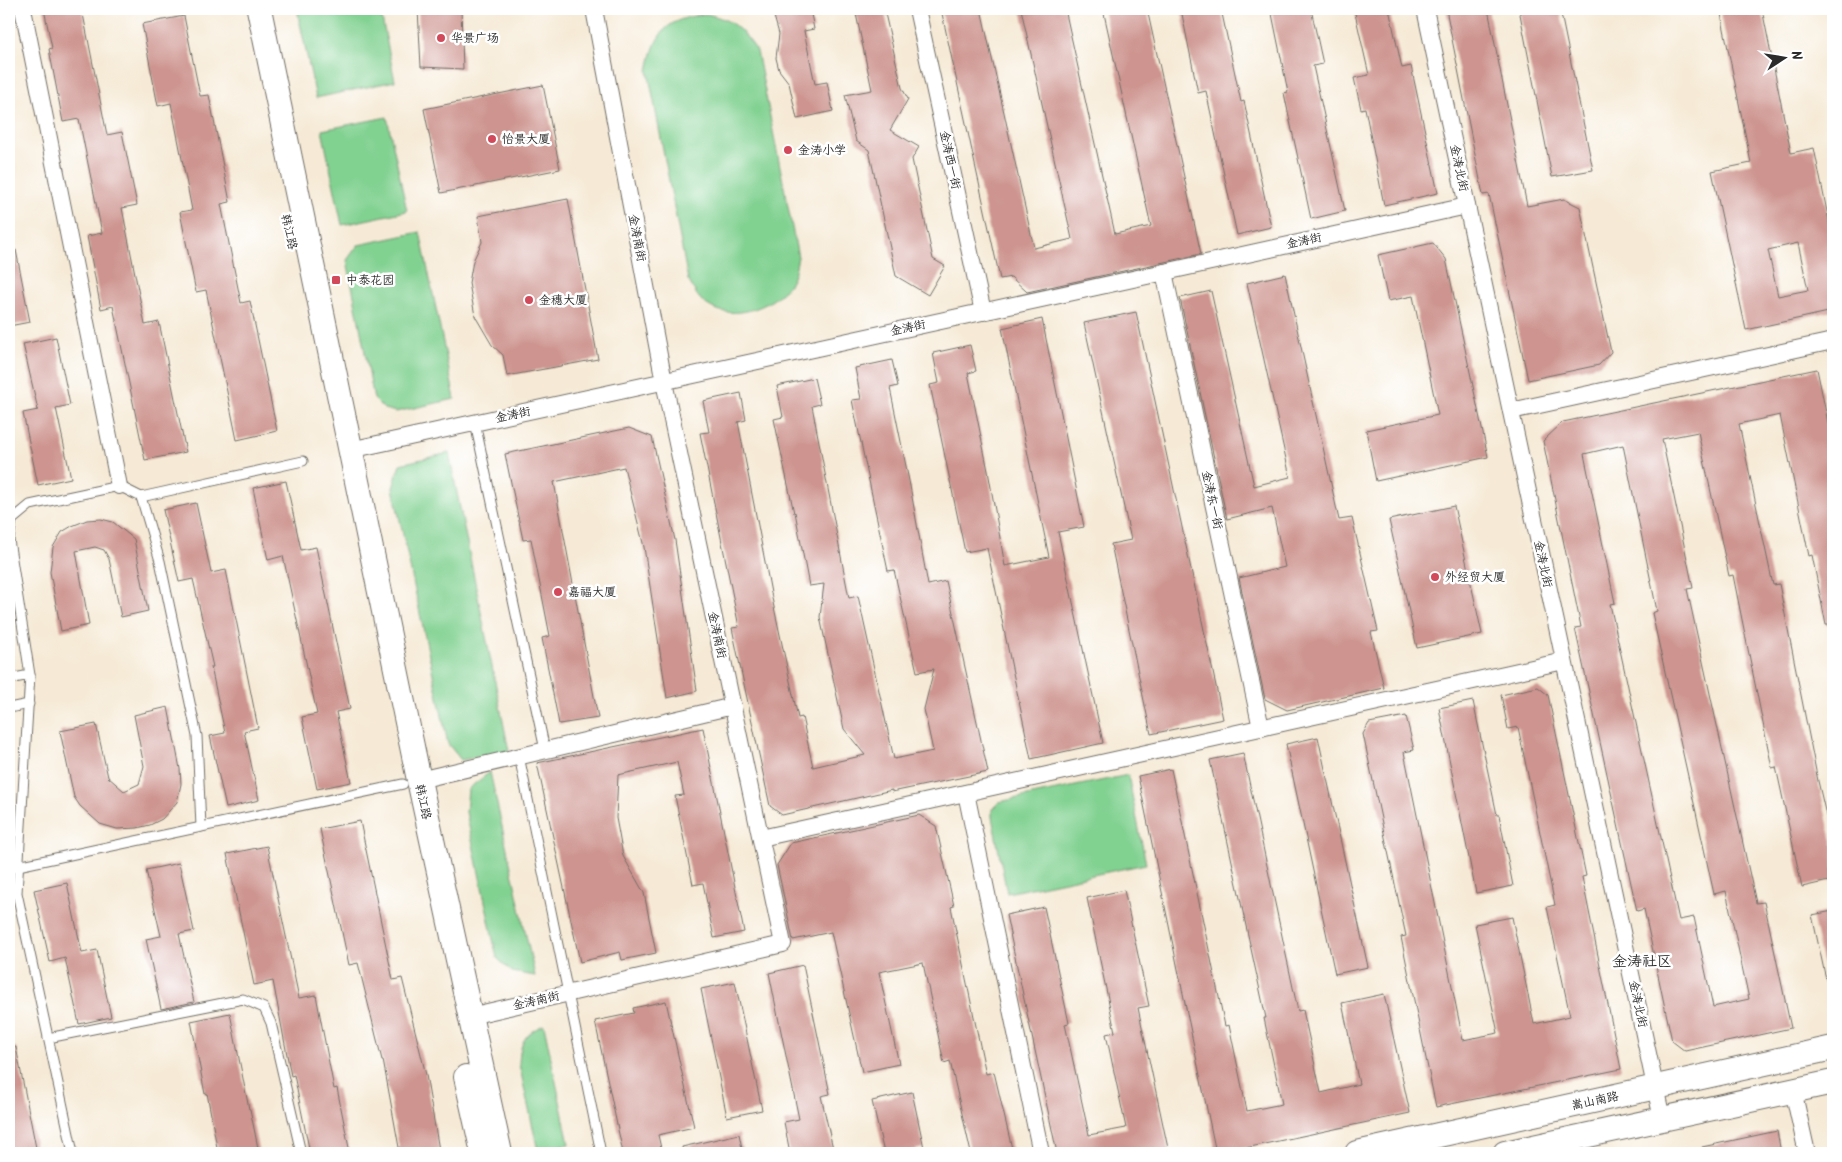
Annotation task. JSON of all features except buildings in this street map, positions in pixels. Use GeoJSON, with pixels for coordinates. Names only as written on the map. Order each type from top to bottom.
{"type":"FeatureCollection","features":[{"type":"Feature","properties":{"kind":"street"},"geometry":{"type":"LineString","coordinates":[[23,9],[119,486]]}},
{"type":"Feature","properties":{"kind":"street","name":"韩江路"},"geometry":{"type":"LineString","coordinates":[[243,9],[342,452],[411,782],[483,1153]]}},
{"type":"Feature","properties":{"kind":"street","name":"韩江路"},"geometry":{"type":"LineString","coordinates":[[259,9],[342,452]]}},
{"type":"Feature","properties":{"kind":"street","name":"金涛南街"},"geometry":{"type":"LineString","coordinates":[[470,1016],[783,944],[664,382],[594,9]]}},
{"type":"Feature","properties":{"kind":"street","name":"金涛西一街"},"geometry":{"type":"LineString","coordinates":[[917,9],[983,312]]}},
{"type":"Feature","properties":{"kind":"street","name":"金涛北街"},"geometry":{"type":"LineString","coordinates":[[1425,9],[1662,1119]]}},
{"type":"Feature","properties":{"kind":"street","name":"金涛街"},"geometry":{"type":"LineString","coordinates":[[342,452],[1467,206]]}},
{"type":"Feature","properties":{"kind":"street","name":"金涛东一街"},"geometry":{"type":"LineString","coordinates":[[1164,272],[1261,728]]}},
{"type":"Feature","properties":{"kind":"street"},"geometry":{"type":"LineString","coordinates":[[1511,411],[1833,341]]}},
{"type":"Feature","properties":{"kind":"street"},"geometry":{"type":"LineString","coordinates":[[761,838],[1564,662]]}},
{"type":"Feature","properties":{"kind":"street"},"geometry":{"type":"LineString","coordinates":[[411,782],[733,706]]}},
{"type":"Feature","properties":{"kind":"street","name":"韩江路"},"geometry":{"type":"LineString","coordinates":[[411,782],[470,1016],[500,1153]]}},
{"type":"Feature","properties":{"kind":"street"},"geometry":{"type":"LineString","coordinates":[[966,793],[1041,1153]]}},
{"type":"Feature","properties":{"kind":"street","name":"嵩山南路"},"geometry":{"type":"LineString","coordinates":[[1357,1153],[1833,1048]]}},
{"type":"Feature","properties":{"kind":"street"},"geometry":{"type":"LineString","coordinates":[[1505,1153],[1833,1082]]}},
{"type":"Feature","properties":{"kind":"street"},"geometry":{"type":"LineString","coordinates":[[1793,1090],[1807,1153]]}},
{"type":"Feature","properties":{"kind":"lane"},"geometry":{"type":"LineString","coordinates":[[475,423],[545,750]]}},
{"type":"Feature","properties":{"kind":"lane"},"geometry":{"type":"LineString","coordinates":[[73,1153],[17,893],[30,675],[9,540],[12,520],[30,504],[119,486],[140,497],[303,461]]}},
{"type":"Feature","properties":{"kind":"lane"},"geometry":{"type":"LineString","coordinates":[[140,497],[160,561],[198,736],[201,827]]}},
{"type":"Feature","properties":{"kind":"lane"},"geometry":{"type":"LineString","coordinates":[[9,679],[30,675]]}},
{"type":"Feature","properties":{"kind":"lane"},"geometry":{"type":"LineString","coordinates":[[9,708],[29,704]]}},
{"type":"Feature","properties":{"kind":"lane"},"geometry":{"type":"LineString","coordinates":[[519,756],[601,1153]]}},
{"type":"Feature","properties":{"kind":"lane"},"geometry":{"type":"LineString","coordinates":[[18,866],[411,782]]}},
{"type":"Feature","properties":{"kind":"lane"},"geometry":{"type":"LineString","coordinates":[[48,1038],[243,999],[264,1008],[272,1023],[301,1153]]}},
{"type":"Feature","properties":{"kind":"green space"},"geometry":{"type":"Polygon","coordinates":[[[297,9],[380,9],[395,81],[316,98],[297,9]]]}},
{"type":"Feature","properties":{"kind":"green space"},"geometry":{"type":"Polygon","coordinates":[[[706,14],[730,22],[741,31],[757,51],[798,257],[793,277],[782,292],[772,300],[748,311],[723,312],[711,308],[699,298],[688,280],[648,71],[654,46],[665,30],[681,20],[706,14]]]}},
{"type":"Feature","properties":{"kind":"green space"},"geometry":{"type":"Polygon","coordinates":[[[387,117],[407,211],[342,225],[322,130],[387,117]]]}},
{"type":"Feature","properties":{"kind":"green space"},"geometry":{"type":"Polygon","coordinates":[[[420,232],[455,399],[396,412],[384,409],[374,399],[347,260],[358,245],[420,232]]]}},
{"type":"Feature","properties":{"kind":"green space"},"geometry":{"type":"Polygon","coordinates":[[[449,453],[509,751],[461,760],[448,744],[393,488],[400,464],[449,453]]]}},
{"type":"Feature","properties":{"kind":"green space"},"geometry":{"type":"Polygon","coordinates":[[[490,772],[535,976],[512,972],[497,958],[466,812],[468,789],[490,772]]]}},
{"type":"Feature","properties":{"kind":"green space"},"geometry":{"type":"Polygon","coordinates":[[[1128,775],[1146,864],[1007,893],[992,817],[992,809],[999,802],[1128,775]]]}},
{"type":"Feature","properties":{"kind":"green space"},"geometry":{"type":"Polygon","coordinates":[[[544,1025],[569,1144],[538,1151],[519,1064],[524,1040],[537,1028],[544,1025]]]}},
{"type":"Feature","properties":{"kind":"place","name":"华景广场"},"geometry":{"type":"Point","coordinates":[441,38]}},
{"type":"Feature","properties":{"kind":"place","name":"怡景大厦"},"geometry":{"type":"Point","coordinates":[492,139]}},
{"type":"Feature","properties":{"kind":"place","name":"金涛小学"},"geometry":{"type":"Point","coordinates":[788,150]}},
{"type":"Feature","properties":{"kind":"place","name":"中泰花园"},"geometry":{"type":"Point","coordinates":[336,280]}},
{"type":"Feature","properties":{"kind":"place","name":"金穗大厦"},"geometry":{"type":"Point","coordinates":[529,300]}},
{"type":"Feature","properties":{"kind":"place","name":"外经贸大厦"},"geometry":{"type":"Point","coordinates":[1435,577]}},
{"type":"Feature","properties":{"kind":"place","name":"嘉福大厦"},"geometry":{"type":"Point","coordinates":[558,592]}},
{"type":"Feature","properties":{"kind":"district","name":"金涛社区"},"geometry":{"type":"Point","coordinates":[1642,962]}}]}
